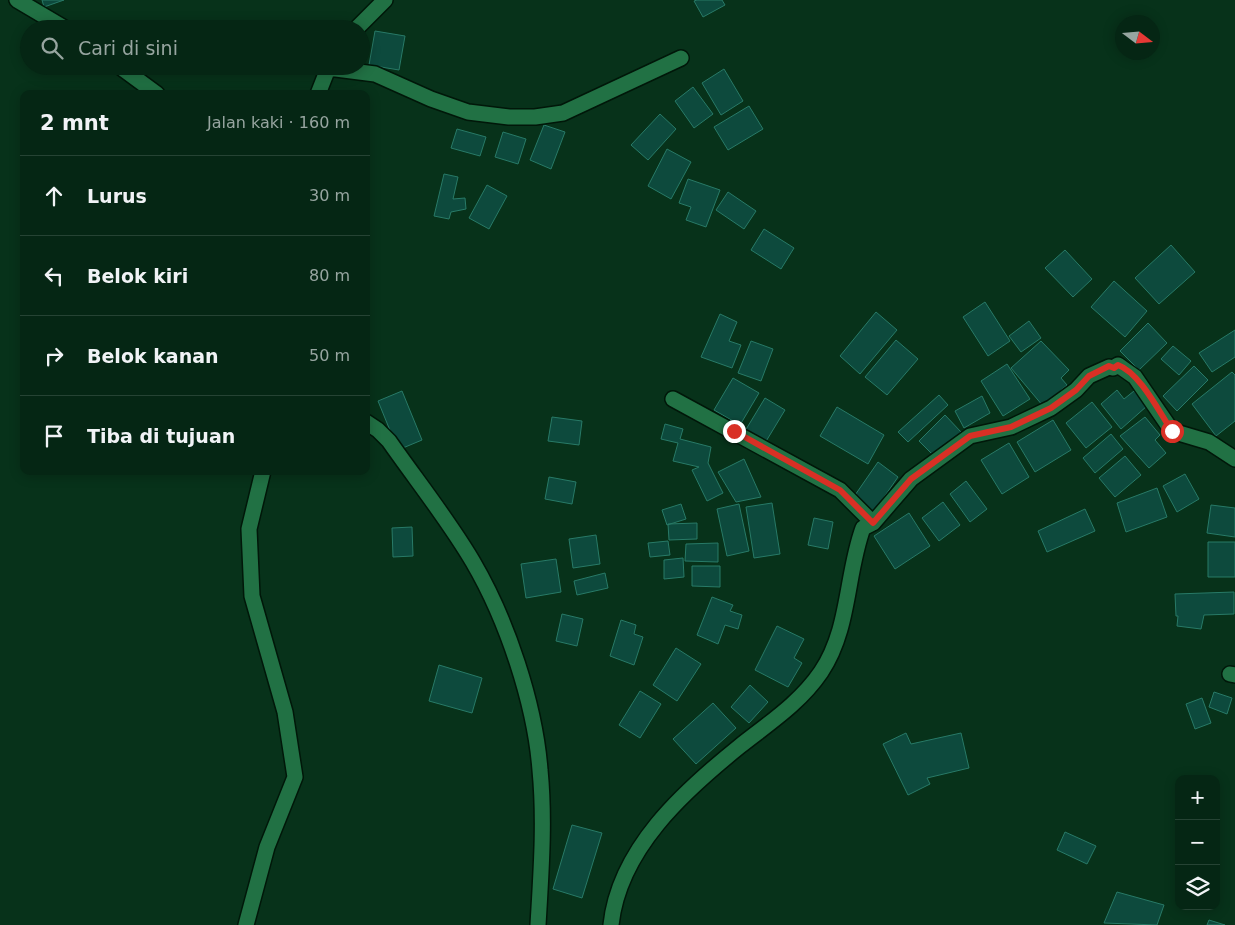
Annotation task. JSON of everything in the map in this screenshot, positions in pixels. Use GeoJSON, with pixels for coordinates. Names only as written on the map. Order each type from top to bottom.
{"type":"FeatureCollection","features":[{"type":"Feature","properties":{"kind":"street"},"geometry":{"type":"LineString","coordinates":[[17,0],[51,20]]}},
{"type":"Feature","properties":{"kind":"street"},"geometry":{"type":"LineString","coordinates":[[365,20],[386,0]]}},
{"type":"Feature","properties":{"kind":"street"},"geometry":{"type":"LineString","coordinates":[[370,73],[431,99],[468,112],[508,117],[535,117],[563,113],[681,58]]}},
{"type":"Feature","properties":{"kind":"street"},"geometry":{"type":"LineString","coordinates":[[131,75],[151,90]]}},
{"type":"Feature","properties":{"kind":"street"},"geometry":{"type":"LineString","coordinates":[[320,90],[326,75]]}},
{"type":"Feature","properties":{"kind":"street"},"geometry":{"type":"LineString","coordinates":[[611,925],[622,878],[658,825],[696,782],[805,693],[822,670],[833,648],[844,614],[857,545],[863,528],[873,523],[911,479],[970,436],[1011,427],[1051,408],[1076,390],[1089,376],[1109,366],[1114,368],[1118,365],[1136,376],[1172,431],[1209,442],[1235,459]]}},
{"type":"Feature","properties":{"kind":"street"},"geometry":{"type":"LineString","coordinates":[[673,399],[840,490],[873,523]]}},
{"type":"Feature","properties":{"kind":"street"},"geometry":{"type":"LineString","coordinates":[[370,425],[389,441],[474,562],[515,656],[528,702],[540,768],[542,811],[538,925]]}},
{"type":"Feature","properties":{"kind":"street"},"geometry":{"type":"LineString","coordinates":[[246,925],[267,847],[295,777],[285,712],[252,596],[250,529],[262,475]]}},
{"type":"Feature","properties":{"kind":"building"},"geometry":{"type":"Polygon","coordinates":[[[42,0],[64,0],[44,7],[42,0]]]}},
{"type":"Feature","properties":{"kind":"building"},"geometry":{"type":"Polygon","coordinates":[[[722,0],[725,5],[703,17],[694,1],[722,0]]]}},
{"type":"Feature","properties":{"kind":"building"},"geometry":{"type":"Polygon","coordinates":[[[375,31],[405,36],[399,70],[370,65],[375,31]]]}},
{"type":"Feature","properties":{"kind":"building"},"geometry":{"type":"Polygon","coordinates":[[[724,69],[743,101],[721,115],[702,83],[724,69]]]}},
{"type":"Feature","properties":{"kind":"building"},"geometry":{"type":"Polygon","coordinates":[[[693,87],[713,114],[694,128],[675,101],[693,87]]]}},
{"type":"Feature","properties":{"kind":"building"},"geometry":{"type":"Polygon","coordinates":[[[749,106],[763,129],[728,150],[714,127],[749,106]]]}},
{"type":"Feature","properties":{"kind":"building"},"geometry":{"type":"Polygon","coordinates":[[[660,114],[676,129],[648,160],[631,145],[660,114]]]}},
{"type":"Feature","properties":{"kind":"building"},"geometry":{"type":"Polygon","coordinates":[[[544,125],[565,132],[551,169],[530,160],[544,125]]]}},
{"type":"Feature","properties":{"kind":"building"},"geometry":{"type":"Polygon","coordinates":[[[457,129],[486,137],[480,156],[451,148],[457,129]]]}},
{"type":"Feature","properties":{"kind":"building"},"geometry":{"type":"Polygon","coordinates":[[[503,132],[526,139],[518,164],[495,157],[503,132]]]}},
{"type":"Feature","properties":{"kind":"building"},"geometry":{"type":"Polygon","coordinates":[[[667,149],[691,162],[671,199],[648,186],[667,149]]]}},
{"type":"Feature","properties":{"kind":"building"},"geometry":{"type":"Polygon","coordinates":[[[444,174],[458,177],[453,199],[465,198],[466,209],[451,212],[449,219],[434,216],[444,174]]]}},
{"type":"Feature","properties":{"kind":"building"},"geometry":{"type":"Polygon","coordinates":[[[688,179],[720,190],[706,227],[686,220],[691,207],[679,203],[688,179]]]}},
{"type":"Feature","properties":{"kind":"building"},"geometry":{"type":"Polygon","coordinates":[[[487,185],[507,196],[489,229],[469,218],[487,185]]]}},
{"type":"Feature","properties":{"kind":"building"},"geometry":{"type":"Polygon","coordinates":[[[728,192],[756,211],[744,229],[716,210],[728,192]]]}},
{"type":"Feature","properties":{"kind":"building"},"geometry":{"type":"Polygon","coordinates":[[[764,229],[794,248],[781,269],[751,250],[764,229]]]}},
{"type":"Feature","properties":{"kind":"building"},"geometry":{"type":"Polygon","coordinates":[[[1171,245],[1195,272],[1159,304],[1135,278],[1171,245]]]}},
{"type":"Feature","properties":{"kind":"building"},"geometry":{"type":"Polygon","coordinates":[[[1065,250],[1092,279],[1073,297],[1045,268],[1065,250]]]}},
{"type":"Feature","properties":{"kind":"building"},"geometry":{"type":"Polygon","coordinates":[[[1114,281],[1147,311],[1125,337],[1091,307],[1114,281]]]}},
{"type":"Feature","properties":{"kind":"building"},"geometry":{"type":"Polygon","coordinates":[[[985,302],[1010,341],[988,356],[963,317],[985,302]]]}},
{"type":"Feature","properties":{"kind":"building"},"geometry":{"type":"Polygon","coordinates":[[[876,312],[897,330],[860,374],[840,356],[876,312]]]}},
{"type":"Feature","properties":{"kind":"building"},"geometry":{"type":"Polygon","coordinates":[[[720,314],[737,322],[729,341],[741,345],[732,368],[701,357],[720,314]]]}},
{"type":"Feature","properties":{"kind":"building"},"geometry":{"type":"Polygon","coordinates":[[[1029,321],[1041,338],[1021,352],[1009,336],[1029,321]]]}},
{"type":"Feature","properties":{"kind":"building"},"geometry":{"type":"Polygon","coordinates":[[[1148,323],[1167,343],[1139,370],[1120,351],[1148,323]]]}},
{"type":"Feature","properties":{"kind":"building"},"geometry":{"type":"Polygon","coordinates":[[[1235,330],[1235,357],[1212,372],[1199,353],[1235,330]]]}},
{"type":"Feature","properties":{"kind":"building"},"geometry":{"type":"Polygon","coordinates":[[[896,340],[918,359],[887,395],[865,377],[896,340]]]}},
{"type":"Feature","properties":{"kind":"building"},"geometry":{"type":"Polygon","coordinates":[[[751,341],[773,349],[761,381],[738,373],[751,341]]]}},
{"type":"Feature","properties":{"kind":"building"},"geometry":{"type":"Polygon","coordinates":[[[1041,341],[1069,370],[1061,378],[1067,385],[1043,406],[1011,368],[1041,341]]]}},
{"type":"Feature","properties":{"kind":"building"},"geometry":{"type":"Polygon","coordinates":[[[1173,346],[1191,361],[1179,375],[1161,359],[1173,346]]]}},
{"type":"Feature","properties":{"kind":"building"},"geometry":{"type":"Polygon","coordinates":[[[1007,364],[1030,399],[1003,416],[981,381],[1007,364]]]}},
{"type":"Feature","properties":{"kind":"building"},"geometry":{"type":"Polygon","coordinates":[[[1194,366],[1208,380],[1177,411],[1163,396],[1194,366]]]}},
{"type":"Feature","properties":{"kind":"building"},"geometry":{"type":"Polygon","coordinates":[[[1232,372],[1235,375],[1235,421],[1216,436],[1192,404],[1232,372]]]}},
{"type":"Feature","properties":{"kind":"building"},"geometry":{"type":"Polygon","coordinates":[[[733,378],[759,393],[740,425],[714,410],[733,378]]]}},
{"type":"Feature","properties":{"kind":"building"},"geometry":{"type":"Polygon","coordinates":[[[1117,390],[1124,399],[1134,391],[1147,406],[1121,429],[1101,404],[1117,390]]]}},
{"type":"Feature","properties":{"kind":"building"},"geometry":{"type":"Polygon","coordinates":[[[402,391],[422,440],[398,450],[378,401],[402,391]]]}},
{"type":"Feature","properties":{"kind":"building"},"geometry":{"type":"Polygon","coordinates":[[[939,395],[948,405],[908,442],[898,432],[939,395]]]}},
{"type":"Feature","properties":{"kind":"building"},"geometry":{"type":"Polygon","coordinates":[[[982,396],[990,413],[964,428],[955,411],[982,396]]]}},
{"type":"Feature","properties":{"kind":"building"},"geometry":{"type":"Polygon","coordinates":[[[765,398],[785,410],[765,443],[745,431],[765,398]]]}},
{"type":"Feature","properties":{"kind":"building"},"geometry":{"type":"Polygon","coordinates":[[[1092,402],[1112,427],[1086,448],[1066,423],[1092,402]]]}},
{"type":"Feature","properties":{"kind":"building"},"geometry":{"type":"Polygon","coordinates":[[[837,407],[884,435],[868,464],[820,436],[837,407]]]}},
{"type":"Feature","properties":{"kind":"building"},"geometry":{"type":"Polygon","coordinates":[[[945,415],[961,432],[935,457],[919,441],[945,415]]]}},
{"type":"Feature","properties":{"kind":"building"},"geometry":{"type":"Polygon","coordinates":[[[552,417],[582,421],[579,445],[548,441],[552,417]]]}},
{"type":"Feature","properties":{"kind":"building"},"geometry":{"type":"Polygon","coordinates":[[[1145,417],[1160,435],[1155,440],[1166,453],[1149,468],[1120,436],[1145,417]]]}},
{"type":"Feature","properties":{"kind":"building"},"geometry":{"type":"Polygon","coordinates":[[[1053,420],[1071,450],[1035,472],[1017,442],[1053,420]]]}},
{"type":"Feature","properties":{"kind":"building"},"geometry":{"type":"Polygon","coordinates":[[[665,424],[683,429],[680,439],[711,447],[708,463],[723,493],[707,501],[692,470],[699,467],[673,461],[678,443],[661,439],[665,424]]]}},
{"type":"Feature","properties":{"kind":"building"},"geometry":{"type":"Polygon","coordinates":[[[1111,434],[1123,449],[1095,473],[1083,458],[1111,434]]]}},
{"type":"Feature","properties":{"kind":"building"},"geometry":{"type":"Polygon","coordinates":[[[1009,443],[1029,477],[1002,494],[981,460],[1009,443]]]}},
{"type":"Feature","properties":{"kind":"building"},"geometry":{"type":"Polygon","coordinates":[[[1125,456],[1141,475],[1115,497],[1099,478],[1125,456]]]}},
{"type":"Feature","properties":{"kind":"building"},"geometry":{"type":"Polygon","coordinates":[[[744,459],[761,497],[736,502],[718,472],[744,459]]]}},
{"type":"Feature","properties":{"kind":"building"},"geometry":{"type":"Polygon","coordinates":[[[878,462],[898,477],[873,513],[853,498],[878,462]]]}},
{"type":"Feature","properties":{"kind":"building"},"geometry":{"type":"Polygon","coordinates":[[[1185,474],[1199,499],[1177,512],[1163,486],[1185,474]]]}},
{"type":"Feature","properties":{"kind":"building"},"geometry":{"type":"Polygon","coordinates":[[[549,477],[576,482],[572,504],[545,499],[549,477]]]}},
{"type":"Feature","properties":{"kind":"building"},"geometry":{"type":"Polygon","coordinates":[[[966,481],[987,509],[970,522],[950,494],[966,481]]]}},
{"type":"Feature","properties":{"kind":"building"},"geometry":{"type":"Polygon","coordinates":[[[1157,488],[1167,517],[1126,532],[1117,503],[1157,488]]]}},
{"type":"Feature","properties":{"kind":"building"},"geometry":{"type":"Polygon","coordinates":[[[943,502],[960,525],[939,541],[922,518],[943,502]]]}},
{"type":"Feature","properties":{"kind":"building"},"geometry":{"type":"Polygon","coordinates":[[[772,503],[780,554],[754,558],[746,507],[772,503]]]}},
{"type":"Feature","properties":{"kind":"building"},"geometry":{"type":"Polygon","coordinates":[[[681,504],[686,519],[667,525],[662,510],[681,504]]]}},
{"type":"Feature","properties":{"kind":"building"},"geometry":{"type":"Polygon","coordinates":[[[739,504],[749,551],[727,556],[717,509],[739,504]]]}},
{"type":"Feature","properties":{"kind":"building"},"geometry":{"type":"Polygon","coordinates":[[[1211,505],[1235,508],[1235,537],[1207,533],[1211,505]]]}},
{"type":"Feature","properties":{"kind":"building"},"geometry":{"type":"Polygon","coordinates":[[[1085,509],[1095,531],[1047,552],[1038,531],[1085,509]]]}},
{"type":"Feature","properties":{"kind":"building"},"geometry":{"type":"Polygon","coordinates":[[[909,513],[930,546],[895,569],[874,536],[909,513]]]}},
{"type":"Feature","properties":{"kind":"building"},"geometry":{"type":"Polygon","coordinates":[[[814,518],[833,522],[828,549],[808,545],[814,518]]]}},
{"type":"Feature","properties":{"kind":"building"},"geometry":{"type":"Polygon","coordinates":[[[697,523],[697,539],[669,540],[668,524],[697,523]]]}},
{"type":"Feature","properties":{"kind":"building"},"geometry":{"type":"Polygon","coordinates":[[[412,527],[413,556],[393,557],[392,528],[412,527]]]}},
{"type":"Feature","properties":{"kind":"building"},"geometry":{"type":"Polygon","coordinates":[[[596,535],[600,564],[573,568],[569,539],[596,535]]]}},
{"type":"Feature","properties":{"kind":"building"},"geometry":{"type":"Polygon","coordinates":[[[668,541],[670,555],[650,557],[648,543],[668,541]]]}},
{"type":"Feature","properties":{"kind":"building"},"geometry":{"type":"Polygon","coordinates":[[[1208,542],[1235,542],[1235,577],[1208,577],[1208,542]]]}},
{"type":"Feature","properties":{"kind":"building"},"geometry":{"type":"Polygon","coordinates":[[[718,543],[718,562],[685,561],[686,544],[718,543]]]}},
{"type":"Feature","properties":{"kind":"building"},"geometry":{"type":"Polygon","coordinates":[[[683,558],[684,577],[664,579],[664,560],[683,558]]]}},
{"type":"Feature","properties":{"kind":"building"},"geometry":{"type":"Polygon","coordinates":[[[556,559],[561,592],[526,598],[521,564],[556,559]]]}},
{"type":"Feature","properties":{"kind":"building"},"geometry":{"type":"Polygon","coordinates":[[[692,566],[720,566],[720,587],[692,586],[692,566]]]}},
{"type":"Feature","properties":{"kind":"building"},"geometry":{"type":"Polygon","coordinates":[[[605,573],[608,588],[577,595],[574,581],[605,573]]]}},
{"type":"Feature","properties":{"kind":"building"},"geometry":{"type":"Polygon","coordinates":[[[1234,592],[1234,614],[1204,615],[1201,629],[1177,626],[1178,616],[1176,616],[1175,594],[1234,592]]]}},
{"type":"Feature","properties":{"kind":"building"},"geometry":{"type":"Polygon","coordinates":[[[712,597],[733,605],[730,611],[742,615],[738,629],[725,625],[718,644],[697,635],[712,597]]]}},
{"type":"Feature","properties":{"kind":"building"},"geometry":{"type":"Polygon","coordinates":[[[562,614],[583,619],[577,646],[556,641],[562,614]]]}},
{"type":"Feature","properties":{"kind":"building"},"geometry":{"type":"Polygon","coordinates":[[[621,620],[636,625],[634,634],[643,637],[634,665],[610,656],[621,620]]]}},
{"type":"Feature","properties":{"kind":"building"},"geometry":{"type":"Polygon","coordinates":[[[777,626],[804,639],[794,658],[802,663],[788,687],[755,670],[777,626]]]}},
{"type":"Feature","properties":{"kind":"building"},"geometry":{"type":"Polygon","coordinates":[[[676,648],[701,664],[677,701],[653,685],[676,648]]]}},
{"type":"Feature","properties":{"kind":"building"},"geometry":{"type":"Polygon","coordinates":[[[439,665],[482,678],[472,713],[429,701],[439,665]]]}},
{"type":"Feature","properties":{"kind":"building"},"geometry":{"type":"Polygon","coordinates":[[[750,685],[768,702],[749,723],[731,707],[750,685]]]}},
{"type":"Feature","properties":{"kind":"building"},"geometry":{"type":"Polygon","coordinates":[[[640,691],[661,704],[640,738],[619,725],[640,691]]]}},
{"type":"Feature","properties":{"kind":"building"},"geometry":{"type":"Polygon","coordinates":[[[1214,692],[1232,698],[1227,714],[1209,707],[1214,692]]]}},
{"type":"Feature","properties":{"kind":"building"},"geometry":{"type":"Polygon","coordinates":[[[1202,698],[1211,723],[1195,729],[1186,704],[1202,698]]]}},
{"type":"Feature","properties":{"kind":"building"},"geometry":{"type":"Polygon","coordinates":[[[713,703],[736,728],[696,764],[673,739],[713,703]]]}},
{"type":"Feature","properties":{"kind":"building"},"geometry":{"type":"Polygon","coordinates":[[[906,733],[911,744],[961,733],[969,768],[927,778],[930,784],[908,795],[883,744],[906,733]]]}},
{"type":"Feature","properties":{"kind":"building"},"geometry":{"type":"Polygon","coordinates":[[[572,825],[602,833],[582,898],[553,889],[572,825]]]}},
{"type":"Feature","properties":{"kind":"building"},"geometry":{"type":"Polygon","coordinates":[[[1065,832],[1096,846],[1087,864],[1057,850],[1065,832]]]}},
{"type":"Feature","properties":{"kind":"building"},"geometry":{"type":"Polygon","coordinates":[[[1117,892],[1164,905],[1157,925],[1104,923],[1117,892]]]}},
{"type":"Feature","properties":{"kind":"building"},"geometry":{"type":"Polygon","coordinates":[[[1209,920],[1225,925],[1207,925],[1209,920]]]}},
{"type":"Feature","properties":{"kind":"route"},"geometry":{"type":"LineString","coordinates":[[734,431],[840,490],[873,523],[911,479],[970,436],[1011,427],[1051,408],[1076,390],[1089,376],[1109,366],[1114,368],[1118,365],[1136,376],[1172,431]]}}]}
